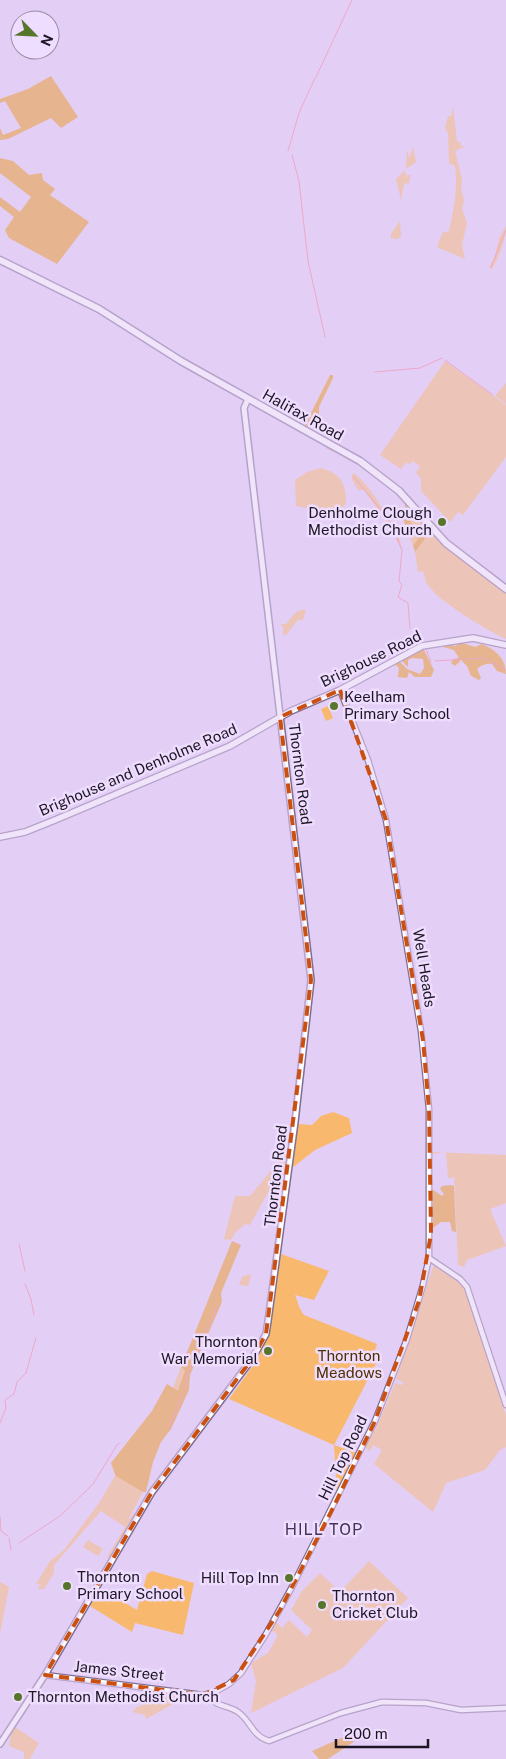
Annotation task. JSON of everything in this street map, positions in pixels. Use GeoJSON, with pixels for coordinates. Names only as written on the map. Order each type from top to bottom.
{"type":"FeatureCollection","features":[{"type":"Feature","properties":{"kind":"highway","name":"Halifax Road"},"geometry":{"type":"LineString","coordinates":[[0,260],[91,305],[159,348],[350,455],[378,474],[408,500],[446,543],[506,589]]}},
{"type":"Feature","properties":{"kind":"main road","name":"Thornton Road"},"geometry":{"type":"LineString","coordinates":[[0,1744],[45,1675],[152,1492],[252,1359],[266,1334],[295,1122],[311,980],[244,408],[248,399]]}},
{"type":"Feature","properties":{"kind":"main road","name":"Brighouse Road"},"geometry":{"type":"LineString","coordinates":[[280,717],[340,690],[426,645],[473,638],[506,645]]}},
{"type":"Feature","properties":{"kind":"main road","name":"Brighouse and Denholme Road"},"geometry":{"type":"LineString","coordinates":[[0,837],[24,832],[55,820],[230,746],[251,736],[280,717]]}},
{"type":"Feature","properties":{"kind":"street","name":"Well Heads"},"geometry":{"type":"LineString","coordinates":[[340,690],[368,760],[386,820],[421,1031],[429,1109],[429,1258]]}},
{"type":"Feature","properties":{"kind":"street"},"geometry":{"type":"LineString","coordinates":[[429,1258],[460,1279],[467,1287],[506,1405]]}},
{"type":"Feature","properties":{"kind":"street","name":"Hill Top Road"},"geometry":{"type":"LineString","coordinates":[[208,1695],[234,1680],[241,1673],[280,1610],[332,1510],[375,1421],[394,1376],[419,1301],[429,1258]]}},
{"type":"Feature","properties":{"kind":"street","name":"James Street"},"geometry":{"type":"LineString","coordinates":[[45,1675],[208,1695]]}},
{"type":"Feature","properties":{"kind":"street"},"geometry":{"type":"LineString","coordinates":[[208,1695],[216,1704],[241,1715],[258,1736],[273,1740],[341,1713],[382,1702],[426,1703],[461,1710],[506,1708]]}},
{"type":"Feature","properties":{"kind":"highlighted area"},"geometry":{"type":"Polygon","coordinates":[[[340,690],[386,820],[423,1040],[429,1109],[431,1234],[419,1301],[375,1421],[332,1510],[280,1610],[234,1680],[203,1695],[45,1675],[152,1492],[252,1359],[266,1334],[311,980],[280,717],[340,690]]]}},
{"type":"Feature","properties":{"kind":"green space"},"geometry":{"type":"Polygon","coordinates":[[[453,107],[457,141],[461,143],[460,146],[466,146],[455,151],[462,179],[461,190],[464,200],[462,209],[467,223],[462,245],[465,259],[437,247],[442,233],[449,231],[455,199],[455,166],[449,163],[448,133],[445,128],[453,107]]]}},
{"type":"Feature","properties":{"kind":"green space"},"geometry":{"type":"Polygon","coordinates":[[[413,147],[416,162],[406,169],[407,149],[409,158],[413,147]]]}},
{"type":"Feature","properties":{"kind":"green space"},"geometry":{"type":"Polygon","coordinates":[[[405,170],[406,180],[407,175],[411,175],[408,185],[404,184],[401,200],[396,179],[405,170]]]}},
{"type":"Feature","properties":{"kind":"green space"},"geometry":{"type":"Polygon","coordinates":[[[400,221],[401,237],[397,239],[391,238],[391,234],[400,221]]]}},
{"type":"Feature","properties":{"kind":"green space"},"geometry":{"type":"Polygon","coordinates":[[[506,226],[500,254],[492,269],[489,268],[495,256],[499,238],[506,226]]]}},
{"type":"Feature","properties":{"kind":"green space"},"geometry":{"type":"Polygon","coordinates":[[[445,361],[506,405],[506,457],[463,515],[458,512],[450,522],[421,491],[421,479],[416,472],[420,467],[413,461],[409,465],[406,462],[401,469],[380,455],[445,361]]]}},
{"type":"Feature","properties":{"kind":"green space"},"geometry":{"type":"Polygon","coordinates":[[[506,383],[506,404],[495,396],[506,383]]]}},
{"type":"Feature","properties":{"kind":"green space"},"geometry":{"type":"Polygon","coordinates":[[[321,468],[334,473],[344,485],[346,504],[341,508],[329,511],[296,506],[295,480],[307,472],[321,468]]]}},
{"type":"Feature","properties":{"kind":"green space"},"geometry":{"type":"Polygon","coordinates":[[[353,473],[366,485],[383,508],[401,542],[401,549],[391,528],[364,490],[358,490],[352,479],[353,473]]]}},
{"type":"Feature","properties":{"kind":"green space"},"geometry":{"type":"Polygon","coordinates":[[[408,511],[412,517],[422,522],[437,540],[506,591],[506,639],[451,606],[431,589],[426,582],[423,571],[418,572],[415,552],[423,541],[420,539],[413,546],[408,532],[411,527],[408,511]]]}},
{"type":"Feature","properties":{"kind":"green space"},"geometry":{"type":"Polygon","coordinates":[[[306,610],[303,620],[298,620],[284,635],[281,624],[286,624],[296,612],[306,610]]]}},
{"type":"Feature","properties":{"kind":"green space"},"geometry":{"type":"Polygon","coordinates":[[[328,706],[333,718],[326,721],[321,709],[328,706]]]}},
{"type":"Feature","properties":{"kind":"green space"},"geometry":{"type":"Polygon","coordinates":[[[333,1112],[349,1118],[352,1133],[315,1150],[292,1168],[298,1124],[312,1125],[321,1116],[333,1112]]]}},
{"type":"Feature","properties":{"kind":"green space"},"geometry":{"type":"Polygon","coordinates":[[[288,1150],[284,1175],[267,1194],[250,1225],[245,1224],[235,1233],[231,1240],[224,1239],[235,1196],[250,1196],[288,1150]]]}},
{"type":"Feature","properties":{"kind":"green space"},"geometry":{"type":"Polygon","coordinates":[[[443,1152],[432,1154],[432,1167],[429,1167],[431,1153],[443,1152]]]}},
{"type":"Feature","properties":{"kind":"green space"},"geometry":{"type":"Polygon","coordinates":[[[446,1153],[506,1155],[506,1203],[490,1209],[506,1246],[467,1260],[464,1267],[458,1265],[454,1172],[453,1178],[448,1178],[446,1153]]]}},
{"type":"Feature","properties":{"kind":"green space","name":"Thornton Meadows"},"geometry":{"type":"Polygon","coordinates":[[[281,1254],[329,1271],[314,1300],[295,1295],[304,1315],[377,1344],[373,1356],[379,1358],[334,1445],[229,1399],[257,1360],[270,1331],[281,1254]]]}},
{"type":"Feature","properties":{"kind":"green space"},"geometry":{"type":"Polygon","coordinates":[[[434,1264],[464,1287],[506,1415],[506,1447],[500,1450],[485,1470],[446,1483],[433,1512],[374,1464],[382,1450],[373,1445],[370,1451],[364,1447],[373,1430],[375,1431],[395,1383],[402,1385],[403,1382],[396,1379],[434,1264]]]}},
{"type":"Feature","properties":{"kind":"green space"},"geometry":{"type":"Polygon","coordinates":[[[249,1274],[251,1276],[248,1286],[239,1285],[242,1277],[249,1274]]]}},
{"type":"Feature","properties":{"kind":"green space"},"geometry":{"type":"Polygon","coordinates":[[[181,1367],[190,1367],[184,1387],[121,1478],[143,1492],[127,1522],[133,1514],[137,1516],[110,1558],[107,1557],[125,1527],[101,1511],[54,1565],[54,1573],[44,1589],[38,1589],[40,1584],[36,1584],[50,1561],[64,1550],[99,1503],[115,1476],[111,1463],[152,1411],[167,1384],[173,1388],[181,1367]]]}},
{"type":"Feature","properties":{"kind":"green space"},"geometry":{"type":"Polygon","coordinates":[[[334,1445],[357,1453],[339,1491],[337,1491],[334,1445]]]}},
{"type":"Feature","properties":{"kind":"green space"},"geometry":{"type":"Polygon","coordinates":[[[88,1540],[103,1549],[98,1556],[83,1547],[88,1540]]]}},
{"type":"Feature","properties":{"kind":"green space"},"geometry":{"type":"Polygon","coordinates":[[[369,1561],[408,1598],[343,1668],[251,1713],[256,1681],[251,1663],[268,1653],[278,1635],[271,1630],[276,1622],[282,1628],[289,1620],[307,1637],[312,1630],[291,1610],[302,1591],[320,1573],[340,1592],[369,1561]]]}},
{"type":"Feature","properties":{"kind":"green space"},"geometry":{"type":"Polygon","coordinates":[[[152,1571],[194,1583],[183,1635],[135,1623],[132,1632],[90,1606],[100,1588],[137,1610],[147,1574],[152,1571]]]}},
{"type":"Feature","properties":{"kind":"green space"},"geometry":{"type":"Polygon","coordinates":[[[0,1582],[9,1587],[0,1634],[0,1582]]]}},
{"type":"Feature","properties":{"kind":"green space"},"geometry":{"type":"Polygon","coordinates":[[[148,1689],[188,1694],[188,1696],[146,1719],[145,1715],[132,1712],[138,1706],[142,1706],[143,1700],[139,1698],[138,1694],[148,1693],[148,1689]]]}},
{"type":"Feature","properties":{"kind":"green space"},"geometry":{"type":"Polygon","coordinates":[[[192,1695],[207,1697],[211,1704],[194,1700],[185,1703],[192,1695]]]}},
{"type":"Feature","properties":{"kind":"green space"},"geometry":{"type":"Polygon","coordinates":[[[15,1727],[39,1743],[30,1759],[24,1759],[24,1752],[9,1746],[11,1733],[15,1727]]]}},
{"type":"Feature","properties":{"kind":"shaded area"},"geometry":{"type":"Polygon","coordinates":[[[51,76],[78,117],[61,128],[51,118],[8,139],[0,140],[0,128],[3,135],[21,128],[5,101],[0,103],[0,99],[28,89],[51,76]]]}},
{"type":"Feature","properties":{"kind":"shaded area"},"geometry":{"type":"Polygon","coordinates":[[[0,158],[13,161],[29,175],[42,173],[43,180],[55,189],[50,195],[89,222],[57,264],[9,238],[5,230],[14,217],[0,206],[0,197],[20,212],[31,197],[0,173],[0,158]]]}},
{"type":"Feature","properties":{"kind":"shaded area"},"geometry":{"type":"Polygon","coordinates":[[[330,375],[333,375],[333,378],[319,407],[319,416],[307,429],[304,427],[330,375]]]}},
{"type":"Feature","properties":{"kind":"shaded area"},"geometry":{"type":"Polygon","coordinates":[[[405,502],[428,529],[427,536],[415,552],[413,546],[422,533],[421,522],[407,512],[415,534],[409,535],[400,511],[405,510],[405,502]]]}},
{"type":"Feature","properties":{"kind":"shaded area"},"geometry":{"type":"Polygon","coordinates":[[[459,642],[475,647],[482,644],[492,649],[502,659],[506,674],[497,671],[492,664],[486,664],[477,669],[481,678],[479,680],[471,676],[467,666],[461,660],[455,666],[451,663],[453,659],[459,658],[454,650],[443,647],[447,644],[456,646],[459,642]]]}},
{"type":"Feature","properties":{"kind":"shaded area"},"geometry":{"type":"Polygon","coordinates":[[[423,648],[434,670],[431,677],[415,677],[409,672],[407,678],[398,677],[399,668],[396,665],[390,666],[398,660],[407,669],[420,674],[424,668],[423,659],[412,658],[408,660],[408,667],[402,661],[402,658],[423,648]]]}},
{"type":"Feature","properties":{"kind":"shaded area"},"geometry":{"type":"Polygon","coordinates":[[[442,1186],[454,1186],[456,1232],[452,1231],[450,1222],[441,1222],[433,1228],[432,1189],[442,1196],[444,1194],[440,1189],[442,1186]]]}},
{"type":"Feature","properties":{"kind":"shaded area"},"geometry":{"type":"Polygon","coordinates":[[[232,1241],[241,1245],[221,1293],[222,1302],[190,1375],[189,1390],[171,1429],[161,1442],[153,1462],[146,1492],[143,1492],[116,1476],[111,1463],[152,1411],[167,1384],[178,1391],[185,1371],[181,1367],[232,1241]]]}},
{"type":"Feature","properties":{"kind":"shaded area"},"geometry":{"type":"Polygon","coordinates":[[[346,1736],[355,1741],[328,1759],[319,1759],[312,1751],[346,1736]]]}},
{"type":"Feature","properties":{"kind":"waterway"},"geometry":{"type":"LineString","coordinates":[[316,77],[352,0]]}},
{"type":"Feature","properties":{"kind":"waterway"},"geometry":{"type":"LineString","coordinates":[[288,151],[299,113],[315,78]]}},
{"type":"Feature","properties":{"kind":"waterway"},"geometry":{"type":"LineString","coordinates":[[292,155],[299,181],[308,261],[325,337]]}},
{"type":"Feature","properties":{"kind":"waterway"},"geometry":{"type":"LineString","coordinates":[[491,267],[506,230]]}},
{"type":"Feature","properties":{"kind":"waterway"},"geometry":{"type":"LineString","coordinates":[[375,372],[420,368],[442,358]]}},
{"type":"Feature","properties":{"kind":"waterway"},"geometry":{"type":"LineString","coordinates":[[445,360],[493,395]]}},
{"type":"Feature","properties":{"kind":"waterway"},"geometry":{"type":"LineString","coordinates":[[327,448],[333,451]]}},
{"type":"Feature","properties":{"kind":"waterway"},"geometry":{"type":"LineString","coordinates":[[353,476],[389,520],[402,550],[399,581],[402,585],[398,597],[408,603],[410,629]]}},
{"type":"Feature","properties":{"kind":"waterway"},"geometry":{"type":"LineString","coordinates":[[426,649],[431,662]]}},
{"type":"Feature","properties":{"kind":"waterway"},"geometry":{"type":"LineString","coordinates":[[435,661],[484,658],[506,670]]}},
{"type":"Feature","properties":{"kind":"waterway"},"geometry":{"type":"LineString","coordinates":[[19,1244],[25,1271]]}},
{"type":"Feature","properties":{"kind":"waterway"},"geometry":{"type":"LineString","coordinates":[[25,1284],[31,1299],[34,1315]]}},
{"type":"Feature","properties":{"kind":"waterway"},"geometry":{"type":"LineString","coordinates":[[185,1390],[188,1374],[217,1306]]}},
{"type":"Feature","properties":{"kind":"waterway"},"geometry":{"type":"LineString","coordinates":[[0,1423],[6,1408],[5,1400],[14,1394],[17,1382],[26,1373],[36,1338]]}},
{"type":"Feature","properties":{"kind":"waterway"},"geometry":{"type":"LineString","coordinates":[[169,1428],[183,1393]]}},
{"type":"Feature","properties":{"kind":"waterway"},"geometry":{"type":"LineString","coordinates":[[19,1543],[60,1516],[86,1491],[93,1484],[120,1443]]}},
{"type":"Feature","properties":{"kind":"waterway"},"geometry":{"type":"LineString","coordinates":[[0,1517],[1,1531],[8,1536]]}},
{"type":"Feature","properties":{"kind":"waterway"},"geometry":{"type":"LineString","coordinates":[[9,1538],[11,1550]]}},
{"type":"Feature","properties":{"kind":"place","name":"Denholme Clough Methodist Church"},"geometry":{"type":"Point","coordinates":[442,522]}},
{"type":"Feature","properties":{"kind":"place","name":"Keelham Primary School"},"geometry":{"type":"Point","coordinates":[334,706]}},
{"type":"Feature","properties":{"kind":"place","name":"Thornton War Memorial"},"geometry":{"type":"Point","coordinates":[268,1351]}},
{"type":"Feature","properties":{"kind":"place","name":"Hill Top Inn"},"geometry":{"type":"Point","coordinates":[289,1578]}},
{"type":"Feature","properties":{"kind":"place","name":"Thornton Primary School"},"geometry":{"type":"Point","coordinates":[67,1586]}},
{"type":"Feature","properties":{"kind":"place","name":"Thornton Cricket Club"},"geometry":{"type":"Point","coordinates":[322,1605]}},
{"type":"Feature","properties":{"kind":"place","name":"Thornton Methodist Church"},"geometry":{"type":"Point","coordinates":[18,1697]}},
{"type":"Feature","properties":{"kind":"district","name":"HILL TOP"},"geometry":{"type":"Point","coordinates":[324,1529]}}]}
